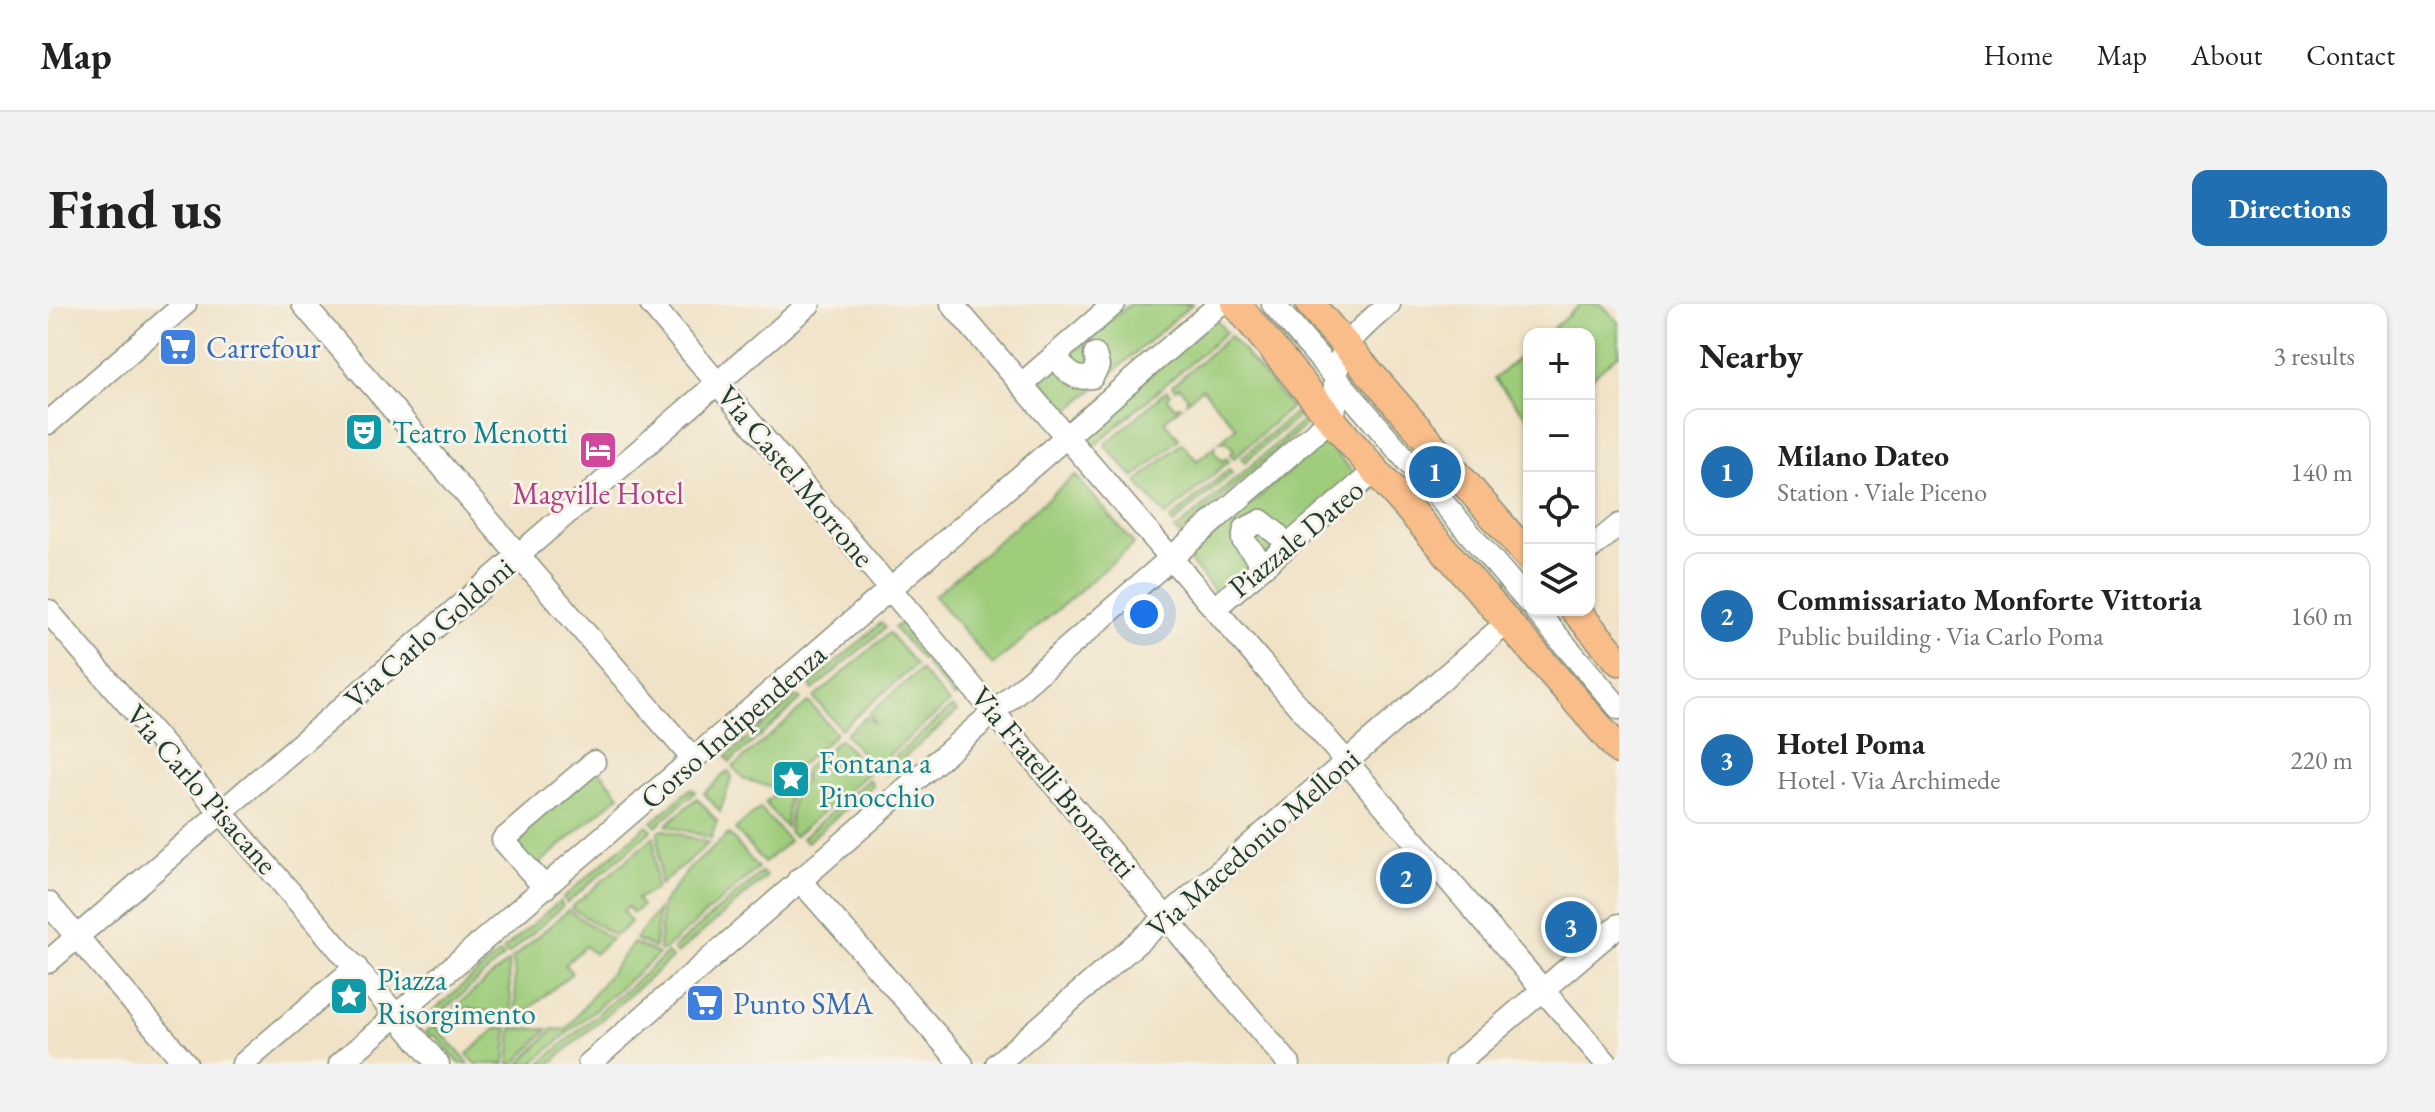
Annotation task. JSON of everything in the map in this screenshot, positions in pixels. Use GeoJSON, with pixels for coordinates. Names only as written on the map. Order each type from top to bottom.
{"type":"FeatureCollection","features":[{"type":"Feature","properties":{"kind":"main road","name":"Piazzale Dateo"},"geometry":{"type":"LineString","coordinates":[[1236,304],[1376,470]]}},
{"type":"Feature","properties":{"kind":"main road"},"geometry":{"type":"LineString","coordinates":[[1310,304],[1523,550]]}},
{"type":"Feature","properties":{"kind":"main road"},"geometry":{"type":"LineString","coordinates":[[1376,470],[1519,612],[1619,750]]}},
{"type":"Feature","properties":{"kind":"main road"},"geometry":{"type":"LineString","coordinates":[[1580,616],[1619,661]]}},
{"type":"Feature","properties":{"kind":"street"},"geometry":{"type":"LineString","coordinates":[[48,423],[185,304]]}},
{"type":"Feature","properties":{"kind":"street"},"geometry":{"type":"LineString","coordinates":[[303,304],[694,760]]}},
{"type":"Feature","properties":{"kind":"street","name":"Via Castel Morrone"},"geometry":{"type":"LineString","coordinates":[[651,304],[941,648]]}},
{"type":"Feature","properties":{"kind":"street","name":"Via Carlo Goldoni"},"geometry":{"type":"LineString","coordinates":[[48,962],[809,304]]}},
{"type":"Feature","properties":{"kind":"street","name":"Piazzale Dateo"},"geometry":{"type":"LineString","coordinates":[[952,304],[1215,608],[1376,470]]}},
{"type":"Feature","properties":{"kind":"street"},"geometry":{"type":"LineString","coordinates":[[1022,384],[1114,304]]}},
{"type":"Feature","properties":{"kind":"street"},"geometry":{"type":"LineString","coordinates":[[1068,436],[1220,304]]}},
{"type":"Feature","properties":{"kind":"street"},"geometry":{"type":"LineString","coordinates":[[1273,304],[1336,377],[1519,612]]}},
{"type":"Feature","properties":{"kind":"street"},"geometry":{"type":"LineString","coordinates":[[589,1064],[1332,418],[1336,377],[1346,345],[1389,304]]}},
{"type":"Feature","properties":{"kind":"street"},"geometry":{"type":"LineString","coordinates":[[1055,355],[1072,376],[1080,379],[1092,377],[1098,366],[1095,355]]}},
{"type":"Feature","properties":{"kind":"street","name":"Piazzale Dateo"},"geometry":{"type":"LineString","coordinates":[[1286,363],[1314,380],[1336,377]]}},
{"type":"Feature","properties":{"kind":"street","name":"Corso Indipendenza"},"geometry":{"type":"LineString","coordinates":[[397,1015],[1068,436]]}},
{"type":"Feature","properties":{"kind":"street"},"geometry":{"type":"LineString","coordinates":[[1264,566],[1243,540],[1245,529],[1261,521],[1277,534]]}},
{"type":"Feature","properties":{"kind":"street"},"geometry":{"type":"LineString","coordinates":[[1595,545],[1619,525]]}},
{"type":"Feature","properties":{"kind":"street"},"geometry":{"type":"LineString","coordinates":[[1215,608],[1607,1064]]}},
{"type":"Feature","properties":{"kind":"street","name":"Via Carlo Pisacane"},"geometry":{"type":"LineString","coordinates":[[48,611],[356,967]]}},
{"type":"Feature","properties":{"kind":"street","name":"Via Macedonio Melloni"},"geometry":{"type":"LineString","coordinates":[[997,1064],[1519,612]]}},
{"type":"Feature","properties":{"kind":"street"},"geometry":{"type":"LineString","coordinates":[[1540,616],[1619,708]]}},
{"type":"Feature","properties":{"kind":"street","name":"Via Fratelli Bronzetti"},"geometry":{"type":"LineString","coordinates":[[941,648],[1289,1064]]}},
{"type":"Feature","properties":{"kind":"street"},"geometry":{"type":"LineString","coordinates":[[545,888],[503,840],[594,762]]}},
{"type":"Feature","properties":{"kind":"street"},"geometry":{"type":"LineString","coordinates":[[799,879],[962,1064]]}},
{"type":"Feature","properties":{"kind":"street"},"geometry":{"type":"LineString","coordinates":[[48,903],[186,1064]]}},
{"type":"Feature","properties":{"kind":"street"},"geometry":{"type":"LineString","coordinates":[[1456,1064],[1619,925]]}},
{"type":"Feature","properties":{"kind":"street"},"geometry":{"type":"LineString","coordinates":[[255,1059],[356,967],[438,1064]]}},
{"type":"Feature","properties":{"kind":"street"},"geometry":{"type":"LineString","coordinates":[[340,1064],[397,1015]]}},
{"type":"Feature","properties":{"kind":"green space"},"geometry":{"type":"Polygon","coordinates":[[[1130,304],[1192,304],[1068,411],[1041,380],[1130,304]]]}},
{"type":"Feature","properties":{"kind":"green space"},"geometry":{"type":"Polygon","coordinates":[[[1581,304],[1601,304],[1619,322],[1619,354],[1595,375],[1595,328],[1554,328],[1581,304]]]}},
{"type":"Feature","properties":{"kind":"green space"},"geometry":{"type":"Polygon","coordinates":[[[1271,315],[1317,369],[1312,373],[1266,320],[1271,315]]]}},
{"type":"Feature","properties":{"kind":"green space"},"geometry":{"type":"Polygon","coordinates":[[[1215,318],[1226,332],[1093,447],[1083,434],[1215,318]]]}},
{"type":"Feature","properties":{"kind":"green space"},"geometry":{"type":"Polygon","coordinates":[[[1230,336],[1291,407],[1234,458],[1230,454],[1234,450],[1226,441],[1220,442],[1236,427],[1202,388],[1186,402],[1187,396],[1179,387],[1175,390],[1172,386],[1230,336]]]}},
{"type":"Feature","properties":{"kind":"green space"},"geometry":{"type":"Polygon","coordinates":[[[1523,354],[1523,412],[1494,379],[1523,354]]]}},
{"type":"Feature","properties":{"kind":"green space"},"geometry":{"type":"Polygon","coordinates":[[[1167,390],[1171,394],[1167,398],[1175,407],[1181,406],[1164,421],[1179,439],[1134,478],[1105,445],[1167,390]]]}},
{"type":"Feature","properties":{"kind":"green space"},"geometry":{"type":"Polygon","coordinates":[[[1295,412],[1299,416],[1245,462],[1241,458],[1295,412]]]}},
{"type":"Feature","properties":{"kind":"green space"},"geometry":{"type":"Polygon","coordinates":[[[1307,417],[1310,421],[1179,535],[1175,531],[1307,417]]]}},
{"type":"Feature","properties":{"kind":"green space"},"geometry":{"type":"Polygon","coordinates":[[[1325,440],[1357,478],[1219,596],[1188,559],[1325,440]]]}},
{"type":"Feature","properties":{"kind":"green space"},"geometry":{"type":"Polygon","coordinates":[[[1182,443],[1197,461],[1215,446],[1214,452],[1222,461],[1226,458],[1229,461],[1166,516],[1137,482],[1182,443]]]}},
{"type":"Feature","properties":{"kind":"green space"},"geometry":{"type":"Polygon","coordinates":[[[1229,469],[1232,473],[1173,524],[1170,520],[1229,469]]]}},
{"type":"Feature","properties":{"kind":"green space"},"geometry":{"type":"Polygon","coordinates":[[[1075,475],[1134,544],[993,665],[934,596],[1075,475]]]}},
{"type":"Feature","properties":{"kind":"green space"},"geometry":{"type":"Polygon","coordinates":[[[903,622],[907,627],[906,633],[922,652],[929,653],[922,660],[894,628],[903,622]]]}},
{"type":"Feature","properties":{"kind":"green space"},"geometry":{"type":"Polygon","coordinates":[[[881,623],[885,628],[813,690],[810,685],[881,623]]]}},
{"type":"Feature","properties":{"kind":"green space"},"geometry":{"type":"Polygon","coordinates":[[[889,633],[916,665],[841,729],[814,698],[889,633]]]}},
{"type":"Feature","properties":{"kind":"green space"},"geometry":{"type":"Polygon","coordinates":[[[934,658],[934,667],[951,687],[957,686],[962,692],[954,698],[926,665],[934,658]]]}},
{"type":"Feature","properties":{"kind":"green space"},"geometry":{"type":"Polygon","coordinates":[[[920,670],[949,703],[874,768],[845,734],[866,717],[876,724],[869,714],[920,670]]]}},
{"type":"Feature","properties":{"kind":"green space"},"geometry":{"type":"Polygon","coordinates":[[[797,696],[801,700],[730,762],[726,757],[797,696]]]}},
{"type":"Feature","properties":{"kind":"green space"},"geometry":{"type":"Polygon","coordinates":[[[809,702],[836,734],[800,765],[787,765],[781,778],[771,787],[744,779],[733,767],[809,702]]]}},
{"type":"Feature","properties":{"kind":"green space"},"geometry":{"type":"Polygon","coordinates":[[[952,707],[957,712],[885,774],[881,769],[952,707]]]}},
{"type":"Feature","properties":{"kind":"green space"},"geometry":{"type":"Polygon","coordinates":[[[840,739],[869,772],[794,837],[789,832],[793,789],[804,783],[804,770],[840,739]]]}},
{"type":"Feature","properties":{"kind":"green space"},"geometry":{"type":"Polygon","coordinates":[[[596,767],[620,795],[534,868],[510,840],[596,767]]]}},
{"type":"Feature","properties":{"kind":"green space"},"geometry":{"type":"Polygon","coordinates":[[[728,771],[732,776],[720,812],[704,793],[728,771]]]}},
{"type":"Feature","properties":{"kind":"green space"},"geometry":{"type":"Polygon","coordinates":[[[869,779],[873,785],[806,843],[802,838],[869,779]]]}},
{"type":"Feature","properties":{"kind":"green space"},"geometry":{"type":"Polygon","coordinates":[[[785,785],[789,788],[786,828],[765,803],[785,785]]]}},
{"type":"Feature","properties":{"kind":"green space"},"geometry":{"type":"Polygon","coordinates":[[[691,788],[695,792],[656,826],[652,822],[691,788]]]}},
{"type":"Feature","properties":{"kind":"green space"},"geometry":{"type":"Polygon","coordinates":[[[697,798],[717,821],[711,838],[666,825],[697,798]]]}},
{"type":"Feature","properties":{"kind":"green space"},"geometry":{"type":"Polygon","coordinates":[[[760,808],[789,841],[764,863],[735,829],[760,808]]]}},
{"type":"Feature","properties":{"kind":"green space"},"geometry":{"type":"Polygon","coordinates":[[[647,825],[652,830],[567,903],[563,898],[647,825]]]}},
{"type":"Feature","properties":{"kind":"green space"},"geometry":{"type":"Polygon","coordinates":[[[662,829],[709,843],[660,885],[658,832],[662,829]]]}},
{"type":"Feature","properties":{"kind":"green space"},"geometry":{"type":"Polygon","coordinates":[[[729,834],[758,868],[663,951],[659,950],[662,904],[689,869],[729,834]]]}},
{"type":"Feature","properties":{"kind":"green space"},"geometry":{"type":"Polygon","coordinates":[[[654,836],[656,889],[637,899],[642,906],[633,913],[628,907],[623,911],[631,922],[615,936],[571,908],[654,836]]]}},
{"type":"Feature","properties":{"kind":"green space"},"geometry":{"type":"Polygon","coordinates":[[[762,872],[766,877],[677,954],[673,949],[762,872]]]}},
{"type":"Feature","properties":{"kind":"green space"},"geometry":{"type":"Polygon","coordinates":[[[560,901],[563,906],[508,955],[503,950],[560,901]]]}},
{"type":"Feature","properties":{"kind":"green space"},"geometry":{"type":"Polygon","coordinates":[[[568,910],[611,939],[594,954],[585,946],[565,965],[572,973],[522,1015],[516,1014],[514,964],[511,960],[568,910]]]}},
{"type":"Feature","properties":{"kind":"green space"},"geometry":{"type":"Polygon","coordinates":[[[658,910],[655,948],[635,939],[658,910]]]}},
{"type":"Feature","properties":{"kind":"green space"},"geometry":{"type":"Polygon","coordinates":[[[633,943],[659,954],[532,1064],[520,1064],[553,1029],[566,1030],[633,943]]]}},
{"type":"Feature","properties":{"kind":"green space"},"geometry":{"type":"Polygon","coordinates":[[[500,953],[504,957],[436,1017],[432,1012],[500,953]]]}},
{"type":"Feature","properties":{"kind":"green space"},"geometry":{"type":"Polygon","coordinates":[[[668,953],[672,958],[550,1064],[540,1064],[668,953]]]}},
{"type":"Feature","properties":{"kind":"green space"},"geometry":{"type":"Polygon","coordinates":[[[508,962],[512,1014],[455,1007],[508,962]]]}},
{"type":"Feature","properties":{"kind":"green space"},"geometry":{"type":"Polygon","coordinates":[[[435,1025],[469,1064],[460,1064],[436,1036],[426,1032],[435,1025]]]}},
{"type":"Feature","properties":{"kind":"green space"},"geometry":{"type":"Polygon","coordinates":[[[497,1028],[508,1028],[505,1064],[476,1064],[467,1054],[497,1028]]]}},
{"type":"Feature","properties":{"kind":"green space"},"geometry":{"type":"Polygon","coordinates":[[[512,1028],[548,1029],[515,1064],[509,1064],[512,1028]]]}},
{"type":"Feature","properties":{"kind":"place","name":"Carrefour"},"geometry":{"type":"Point","coordinates":[178,347]}},
{"type":"Feature","properties":{"kind":"place","name":"Teatro Menotti"},"geometry":{"type":"Point","coordinates":[364,432]}},
{"type":"Feature","properties":{"kind":"place","name":"Magville Hotel"},"geometry":{"type":"Point","coordinates":[598,450]}},
{"type":"Feature","properties":{"kind":"place","name":"Milano Dateo"},"geometry":{"type":"Point","coordinates":[1435,472]}},
{"type":"Feature","properties":{"kind":"place","name":"Fontana a Pinocchio"},"geometry":{"type":"Point","coordinates":[791,779]}},
{"type":"Feature","properties":{"kind":"place","name":"Commissariato Monforte Vittoria"},"geometry":{"type":"Point","coordinates":[1406,878]}},
{"type":"Feature","properties":{"kind":"place","name":"Hotel Poma"},"geometry":{"type":"Point","coordinates":[1571,927]}},
{"type":"Feature","properties":{"kind":"place","name":"Piazza Risorgimento"},"geometry":{"type":"Point","coordinates":[349,996]}},
{"type":"Feature","properties":{"kind":"place","name":"Punto SMA"},"geometry":{"type":"Point","coordinates":[705,1003]}}]}
